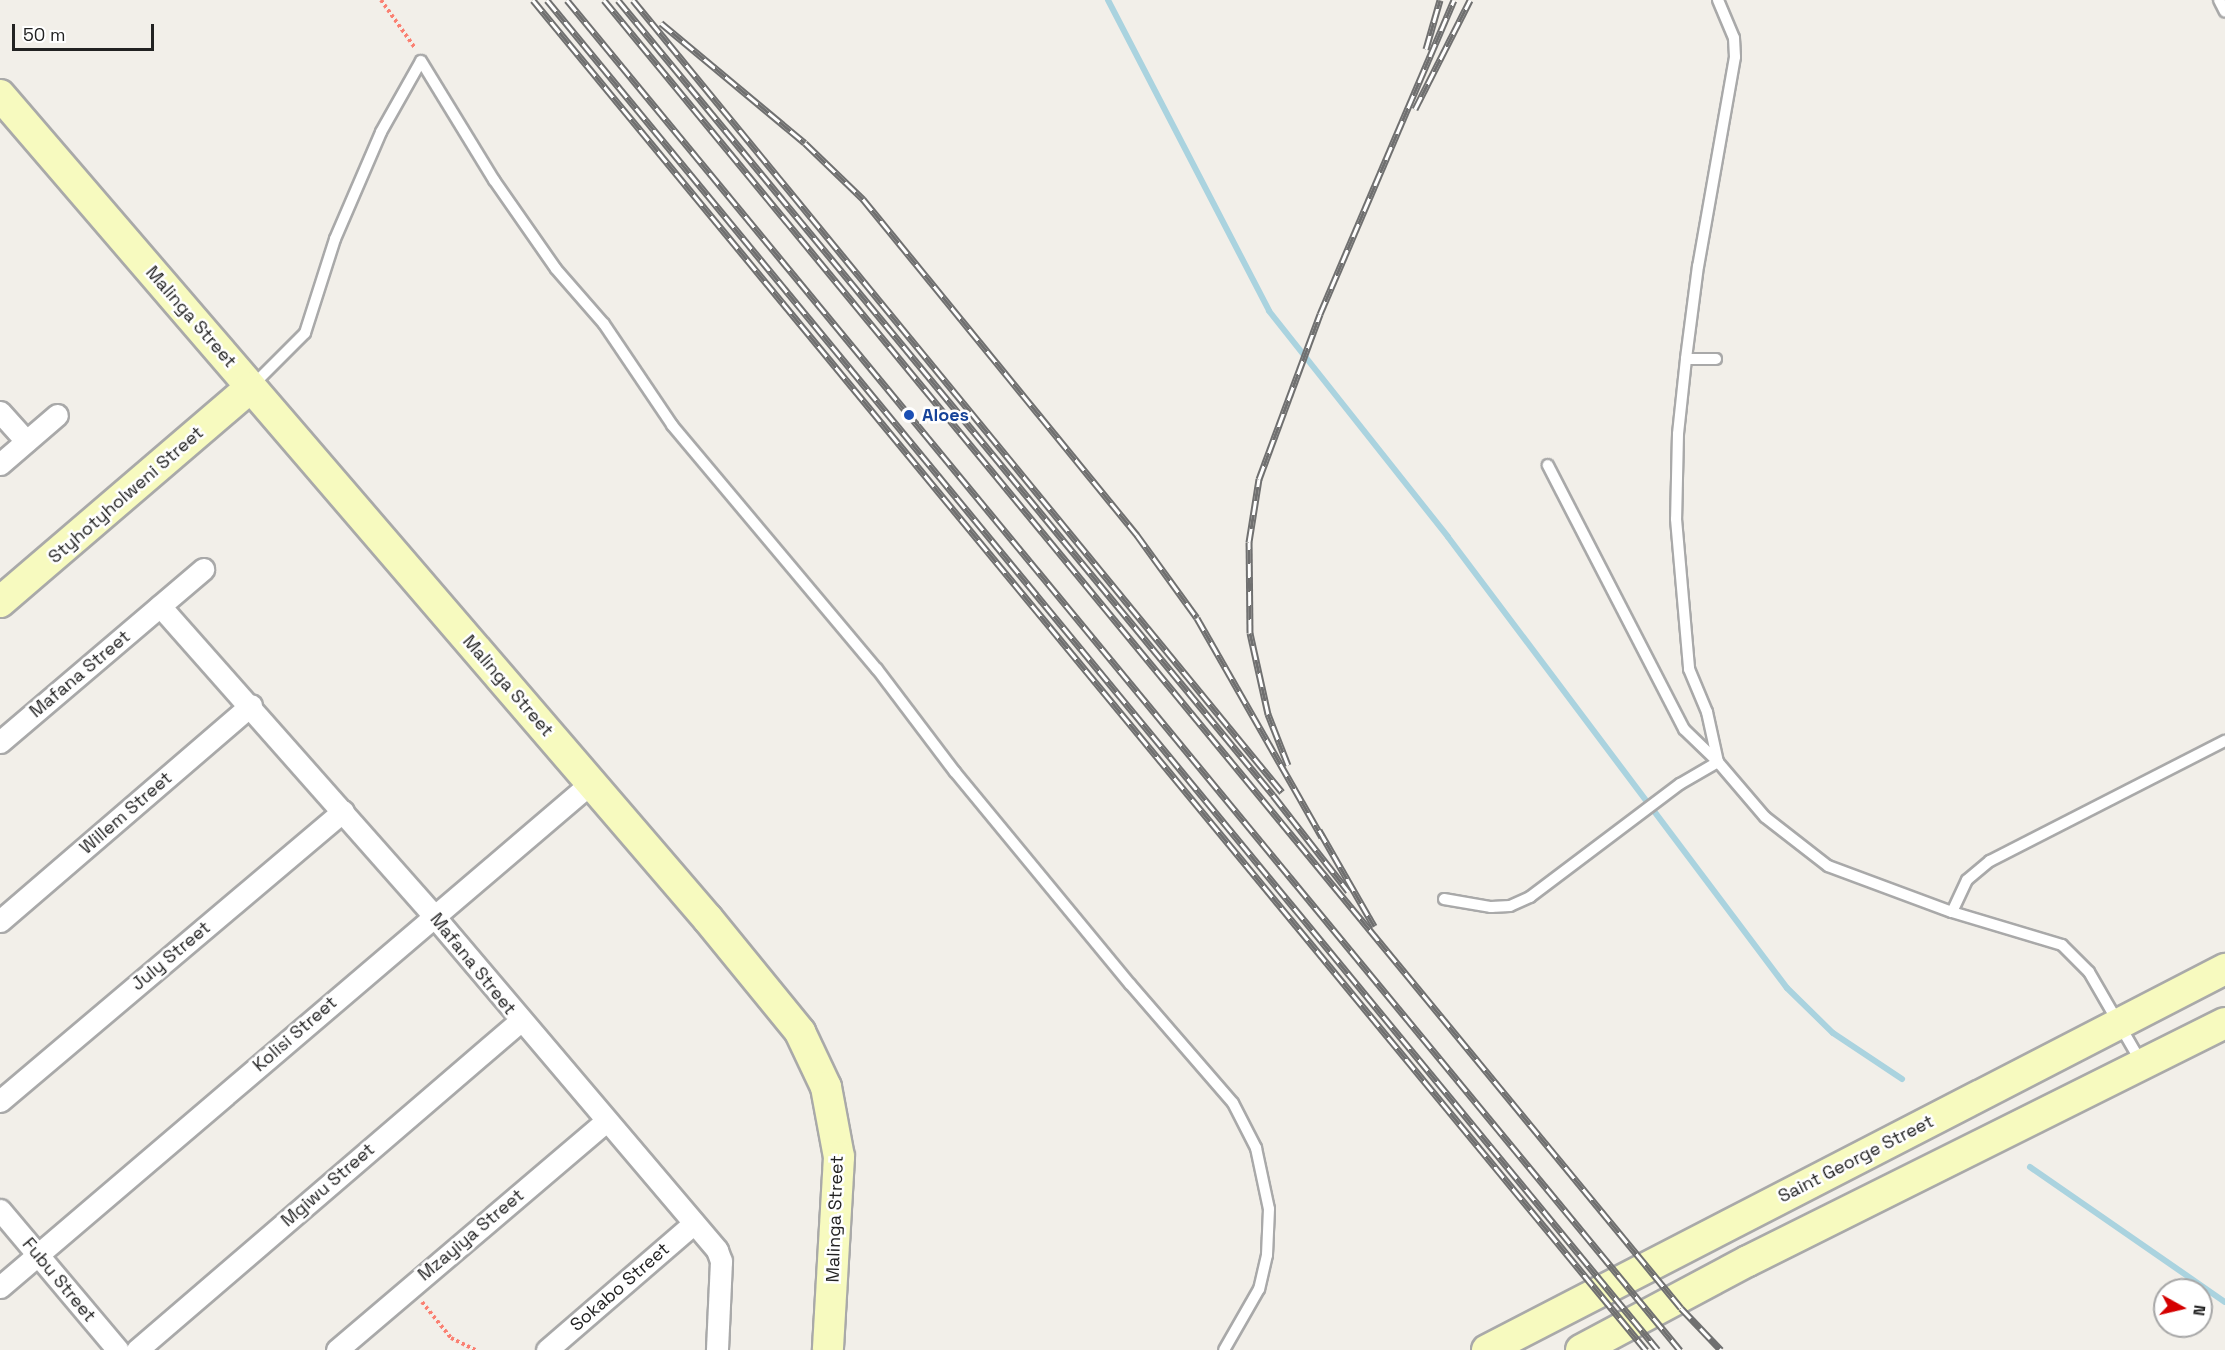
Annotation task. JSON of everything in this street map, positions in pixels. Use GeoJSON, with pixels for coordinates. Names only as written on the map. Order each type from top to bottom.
{"type":"FeatureCollection","features":[{"type":"Feature","properties":{"kind":"street","name":"Malinga Street"},"geometry":{"type":"LineString","coordinates":[[0,95],[786,1011],[818,1065],[833,1111],[839,1157],[828,1350]]}},
{"type":"Feature","properties":{"kind":"street","name":"Styhotyholweni Street"},"geometry":{"type":"LineString","coordinates":[[0,602],[251,387]]}},
{"type":"Feature","properties":{"kind":"street"},"geometry":{"type":"LineString","coordinates":[[0,412],[26,441]]}},
{"type":"Feature","properties":{"kind":"street"},"geometry":{"type":"LineString","coordinates":[[0,464],[57,416]]}},
{"type":"Feature","properties":{"kind":"street","name":"Mafana Street"},"geometry":{"type":"LineString","coordinates":[[0,742],[203,569]]}},
{"type":"Feature","properties":{"kind":"street","name":"Mafana Street"},"geometry":{"type":"LineString","coordinates":[[160,606],[251,705],[433,915],[520,1021],[717,1250],[721,1262],[717,1350]]}},
{"type":"Feature","properties":{"kind":"street","name":"Willem Street"},"geometry":{"type":"LineString","coordinates":[[0,921],[251,705]]}},
{"type":"Feature","properties":{"kind":"street","name":"Kolisi Street"},"geometry":{"type":"LineString","coordinates":[[0,1287],[433,915],[591,783]]}},
{"type":"Feature","properties":{"kind":"street","name":"July Street"},"geometry":{"type":"LineString","coordinates":[[0,1101],[343,811]]}},
{"type":"Feature","properties":{"kind":"street","name":"Saint George Street"},"geometry":{"type":"LineString","coordinates":[[1487,1350],[2225,969]]}},
{"type":"Feature","properties":{"kind":"street","name":"Mgiwu Street"},"geometry":{"type":"LineString","coordinates":[[137,1350],[520,1021]]}},
{"type":"Feature","properties":{"kind":"street"},"geometry":{"type":"LineString","coordinates":[[1581,1350],[1748,1261],[2225,1023]]}},
{"type":"Feature","properties":{"kind":"street","name":"Mzayiya Street"},"geometry":{"type":"LineString","coordinates":[[337,1350],[606,1121]]}},
{"type":"Feature","properties":{"kind":"street","name":"Fubu Street"},"geometry":{"type":"LineString","coordinates":[[0,1210],[118,1350]]}},
{"type":"Feature","properties":{"kind":"street","name":"Sokabo Street"},"geometry":{"type":"LineString","coordinates":[[546,1350],[694,1223]]}},
{"type":"Feature","properties":{"kind":"lane"},"geometry":{"type":"LineString","coordinates":[[1718,0],[1734,38],[1735,57],[1701,244],[1678,434],[1678,542],[1689,669],[1707,712],[1718,762]]}},
{"type":"Feature","properties":{"kind":"lane"},"geometry":{"type":"LineString","coordinates":[[2219,0],[2225,12]]}},
{"type":"Feature","properties":{"kind":"lane"},"geometry":{"type":"LineString","coordinates":[[251,387],[305,333],[352,198],[381,132],[421,61],[494,180],[556,269],[604,324],[672,424],[878,669],[955,772],[1130,984],[1233,1103],[1261,1162],[1269,1220],[1267,1255],[1259,1289],[1224,1350]]}},
{"type":"Feature","properties":{"kind":"lane"},"geometry":{"type":"LineString","coordinates":[[1686,359],[1716,359]]}},
{"type":"Feature","properties":{"kind":"lane"},"geometry":{"type":"LineString","coordinates":[[1548,465],[1684,729],[1718,762],[1765,817],[1810,854],[1859,878],[1952,912],[2062,945],[2089,972],[2143,1065]]}},
{"type":"Feature","properties":{"kind":"lane"},"geometry":{"type":"LineString","coordinates":[[1952,912],[1967,880],[1990,861],[2225,741]]}},
{"type":"Feature","properties":{"kind":"lane"},"geometry":{"type":"LineString","coordinates":[[1444,899],[1491,907],[1510,906],[1530,897],[1680,784],[1718,762]]}},
{"type":"Feature","properties":{"kind":"path"},"geometry":{"type":"LineString","coordinates":[[381,0],[413,44],[421,61]]}},
{"type":"Feature","properties":{"kind":"path"},"geometry":{"type":"LineString","coordinates":[[411,1287],[452,1338],[476,1350]]}},
{"type":"Feature","properties":{"kind":"waterway"},"geometry":{"type":"LineString","coordinates":[[1108,0],[1269,311],[1448,537],[1787,988],[1833,1033],[1902,1079]]}},
{"type":"Feature","properties":{"kind":"waterway"},"geometry":{"type":"LineString","coordinates":[[2030,1167],[2225,1302]]}},
{"type":"Feature","properties":{"kind":"railway"},"geometry":{"type":"LineString","coordinates":[[533,0],[1646,1350]]}},
{"type":"Feature","properties":{"kind":"railway"},"geometry":{"type":"LineString","coordinates":[[547,0],[1658,1350]]}},
{"type":"Feature","properties":{"kind":"railway"},"geometry":{"type":"LineString","coordinates":[[567,0],[1680,1350]]}},
{"type":"Feature","properties":{"kind":"railway"},"geometry":{"type":"LineString","coordinates":[[604,0],[1681,1308],[1721,1350]]}},
{"type":"Feature","properties":{"kind":"railway"},"geometry":{"type":"LineString","coordinates":[[618,0],[1273,795],[1348,891]]}},
{"type":"Feature","properties":{"kind":"railway"},"geometry":{"type":"LineString","coordinates":[[633,0],[1282,792]]}},
{"type":"Feature","properties":{"kind":"railway"},"geometry":{"type":"LineString","coordinates":[[1426,49],[1440,0]]}},
{"type":"Feature","properties":{"kind":"railway"},"geometry":{"type":"LineString","coordinates":[[1288,765],[1268,714],[1250,633],[1249,542],[1259,479],[1320,314],[1454,0]]}},
{"type":"Feature","properties":{"kind":"railway"},"geometry":{"type":"LineString","coordinates":[[1415,109],[1470,0]]}},
{"type":"Feature","properties":{"kind":"railway"},"geometry":{"type":"LineString","coordinates":[[661,23],[805,143],[863,199],[1137,535],[1197,618],[1322,837]]}},
{"type":"Feature","properties":{"kind":"railway"},"geometry":{"type":"LineString","coordinates":[[1319,830],[1374,926]]}},
{"type":"Feature","properties":{"kind":"place","name":"Aloes"},"geometry":{"type":"Point","coordinates":[909,415]}}]}
